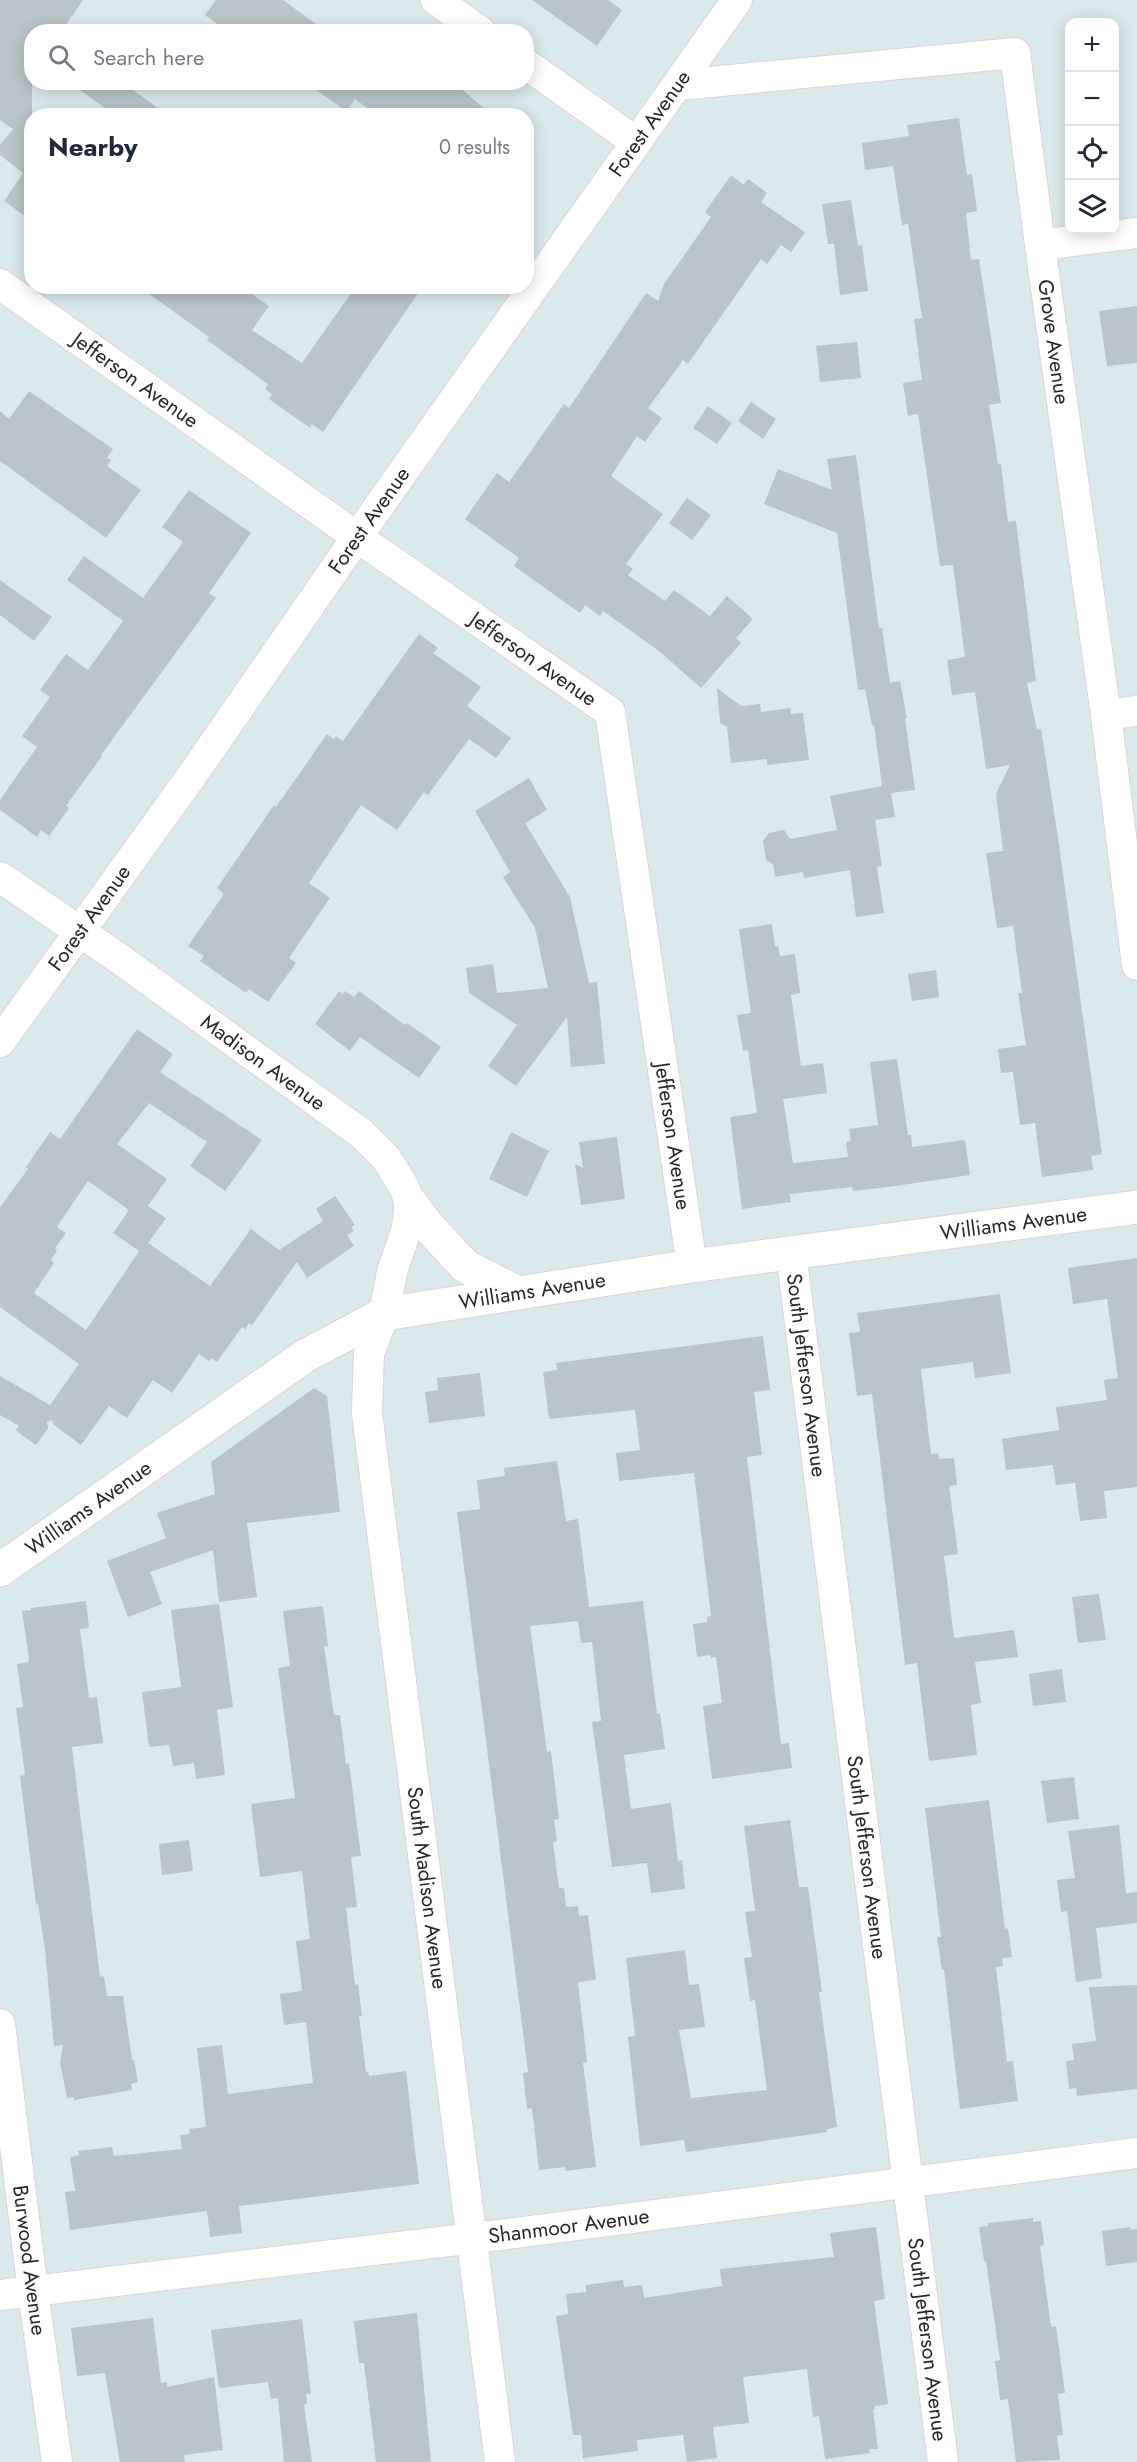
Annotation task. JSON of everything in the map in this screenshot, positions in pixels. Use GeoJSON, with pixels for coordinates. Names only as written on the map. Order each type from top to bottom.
{"type":"FeatureCollection","features":[{"type":"Feature","properties":{"kind":"street"},"geometry":{"type":"LineString","coordinates":[[436,0],[470,24]]}},
{"type":"Feature","properties":{"kind":"street","name":"Forest Avenue"},"geometry":{"type":"LineString","coordinates":[[534,286],[737,0]]}},
{"type":"Feature","properties":{"kind":"street","name":"Grove Avenue"},"geometry":{"type":"LineString","coordinates":[[678,85],[1015,53],[1106,715],[1137,965]]}},
{"type":"Feature","properties":{"kind":"street"},"geometry":{"type":"LineString","coordinates":[[534,70],[636,142]]}},
{"type":"Feature","properties":{"kind":"street"},"geometry":{"type":"LineString","coordinates":[[1040,244],[1137,233]]}},
{"type":"Feature","properties":{"kind":"street","name":"Jefferson Avenue"},"geometry":{"type":"LineString","coordinates":[[0,284],[357,537],[610,712],[692,1266]]}},
{"type":"Feature","properties":{"kind":"street","name":"Forest Avenue"},"geometry":{"type":"LineString","coordinates":[[0,1042],[194,774],[357,537],[529,294]]}},
{"type":"Feature","properties":{"kind":"street"},"geometry":{"type":"LineString","coordinates":[[1106,715],[1137,711]]}},
{"type":"Feature","properties":{"kind":"street","name":"Madison Avenue"},"geometry":{"type":"LineString","coordinates":[[0,877],[362,1134],[386,1158],[404,1187],[410,1202]]}},
{"type":"Feature","properties":{"kind":"street"},"geometry":{"type":"LineString","coordinates":[[410,1202],[428,1226],[465,1266],[518,1293]]}},
{"type":"Feature","properties":{"kind":"street"},"geometry":{"type":"LineString","coordinates":[[384,1314],[392,1272],[407,1228],[410,1202]]}},
{"type":"Feature","properties":{"kind":"street","name":"Williams Avenue"},"geometry":{"type":"LineString","coordinates":[[0,1570],[305,1356],[384,1314],[692,1266],[1137,1207]]}},
{"type":"Feature","properties":{"kind":"street","name":"South Jefferson Avenue"},"geometry":{"type":"LineString","coordinates":[[791,1252],[906,2182],[943,2462]]}},
{"type":"Feature","properties":{"kind":"street","name":"South Madison Avenue"},"geometry":{"type":"LineString","coordinates":[[384,1314],[369,1353],[367,1413],[500,2462]]}},
{"type":"Feature","properties":{"kind":"street","name":"Burwood Avenue"},"geometry":{"type":"LineString","coordinates":[[0,2024],[57,2462]]}},
{"type":"Feature","properties":{"kind":"street","name":"Shanmoor Avenue"},"geometry":{"type":"LineString","coordinates":[[0,2295],[471,2238],[1137,2153]]}},
{"type":"Feature","properties":{"kind":"building"},"geometry":{"type":"Polygon","coordinates":[[[0,0],[83,0],[66,24],[24,24],[24,90],[32,90],[32,108],[24,108],[24,215],[4,201],[23,173],[0,155],[0,145],[13,129],[0,120],[0,0]]]}},
{"type":"Feature","properties":{"kind":"building"},"geometry":{"type":"Polygon","coordinates":[[[216,0],[283,0],[316,24],[217,24],[205,15],[216,0]]]}},
{"type":"Feature","properties":{"kind":"building"},"geometry":{"type":"Polygon","coordinates":[[[532,0],[608,0],[622,10],[597,46],[532,0]]]}},
{"type":"Feature","properties":{"kind":"building"},"geometry":{"type":"Polygon","coordinates":[[[80,90],[133,90],[158,108],[105,108],[80,90]]]}},
{"type":"Feature","properties":{"kind":"building"},"geometry":{"type":"Polygon","coordinates":[[[316,90],[462,90],[484,108],[367,108],[355,99],[348,108],[342,108],[316,90]]]}},
{"type":"Feature","properties":{"kind":"building"},"geometry":{"type":"Polygon","coordinates":[[[959,118],[967,175],[972,174],[977,211],[966,213],[971,260],[979,259],[1001,403],[989,405],[998,464],[1001,464],[1008,522],[1016,521],[1036,681],[1027,683],[1037,730],[1041,729],[1102,1154],[1091,1156],[1093,1170],[1042,1177],[1035,1123],[1020,1125],[1013,1072],[1001,1073],[998,1049],[1026,1045],[1018,993],[1022,993],[1013,926],[997,928],[986,853],[1003,851],[996,794],[1010,765],[986,769],[975,692],[952,695],[947,660],[965,657],[953,565],[940,566],[918,414],[908,416],[903,383],[922,380],[914,319],[922,318],[908,224],[902,225],[893,166],[865,170],[862,143],[909,136],[907,125],[959,118]]]}},
{"type":"Feature","properties":{"kind":"building"},"geometry":{"type":"Polygon","coordinates":[[[731,175],[744,185],[748,179],[767,193],[761,202],[805,232],[791,252],[781,245],[767,264],[761,259],[688,364],[683,360],[648,408],[662,418],[645,442],[637,436],[611,476],[663,514],[626,564],[633,569],[628,575],[665,601],[674,590],[710,616],[727,596],[753,619],[736,638],[741,643],[701,688],[659,651],[603,611],[600,616],[585,605],[580,613],[514,566],[519,558],[465,519],[497,473],[509,482],[564,404],[569,408],[646,293],[658,301],[664,284],[711,217],[705,212],[731,175]]]}},
{"type":"Feature","properties":{"kind":"building"},"geometry":{"type":"Polygon","coordinates":[[[851,200],[858,246],[862,245],[868,291],[840,295],[834,244],[828,244],[822,204],[851,200]]]}},
{"type":"Feature","properties":{"kind":"building"},"geometry":{"type":"Polygon","coordinates":[[[149,294],[252,294],[269,306],[252,330],[302,363],[350,294],[418,294],[323,432],[312,424],[310,428],[269,399],[272,394],[265,389],[268,384],[207,340],[209,337],[149,294]]]}},
{"type":"Feature","properties":{"kind":"building"},"geometry":{"type":"Polygon","coordinates":[[[1137,306],[1137,363],[1107,366],[1099,311],[1137,306]]]}},
{"type":"Feature","properties":{"kind":"building"},"geometry":{"type":"Polygon","coordinates":[[[857,342],[861,378],[820,382],[816,346],[857,342]]]}},
{"type":"Feature","properties":{"kind":"building"},"geometry":{"type":"Polygon","coordinates":[[[29,391],[113,449],[107,458],[111,460],[107,466],[141,490],[106,538],[0,461],[0,411],[9,419],[29,391]]]}},
{"type":"Feature","properties":{"kind":"building"},"geometry":{"type":"Polygon","coordinates":[[[751,402],[776,419],[763,439],[738,421],[751,402]]]}},
{"type":"Feature","properties":{"kind":"building"},"geometry":{"type":"Polygon","coordinates":[[[708,406],[732,423],[717,444],[693,428],[708,406]]]}},
{"type":"Feature","properties":{"kind":"building"},"geometry":{"type":"Polygon","coordinates":[[[856,455],[879,628],[882,628],[890,683],[900,681],[907,718],[905,719],[915,790],[891,793],[895,817],[875,820],[882,866],[877,867],[884,913],[856,917],[850,870],[804,878],[803,872],[775,877],[773,864],[766,860],[763,841],[769,833],[784,830],[790,839],[837,830],[830,796],[882,786],[874,725],[872,725],[865,689],[858,690],[837,533],[764,504],[778,469],[832,490],[827,459],[856,455]]]}},
{"type":"Feature","properties":{"kind":"building"},"geometry":{"type":"Polygon","coordinates":[[[189,490],[251,533],[209,593],[216,598],[101,755],[66,806],[69,808],[49,836],[41,830],[37,837],[0,810],[0,800],[37,747],[22,736],[50,697],[40,690],[66,654],[88,670],[123,621],[67,580],[84,556],[143,598],[183,542],[162,527],[189,490]]]}},
{"type":"Feature","properties":{"kind":"building"},"geometry":{"type":"Polygon","coordinates":[[[687,498],[711,515],[692,540],[669,523],[687,498]]]}},
{"type":"Feature","properties":{"kind":"building"},"geometry":{"type":"Polygon","coordinates":[[[0,580],[52,617],[34,641],[0,615],[0,580]]]}},
{"type":"Feature","properties":{"kind":"building"},"geometry":{"type":"Polygon","coordinates":[[[419,634],[438,648],[433,653],[481,687],[467,706],[511,738],[496,758],[469,739],[428,795],[424,792],[397,830],[361,805],[309,883],[330,898],[289,958],[296,963],[268,1002],[249,989],[246,993],[200,961],[204,956],[188,946],[224,894],[217,888],[274,805],[276,807],[327,734],[343,741],[419,634]]]}},
{"type":"Feature","properties":{"kind":"building"},"geometry":{"type":"Polygon","coordinates":[[[717,688],[741,706],[760,704],[761,712],[790,708],[791,714],[803,713],[809,760],[767,765],[767,759],[731,763],[727,727],[720,723],[717,688]]]}},
{"type":"Feature","properties":{"kind":"building"},"geometry":{"type":"Polygon","coordinates":[[[529,778],[547,810],[525,823],[570,897],[589,983],[597,982],[605,1064],[571,1067],[567,1017],[516,1086],[488,1066],[517,1025],[469,993],[466,968],[493,964],[497,993],[548,988],[535,928],[503,877],[510,872],[475,811],[529,778]]]}},
{"type":"Feature","properties":{"kind":"building"},"geometry":{"type":"Polygon","coordinates":[[[772,924],[775,946],[778,946],[780,956],[795,954],[800,993],[791,995],[801,1066],[823,1063],[827,1093],[783,1099],[793,1163],[848,1157],[846,1142],[851,1141],[849,1129],[878,1125],[870,1062],[897,1059],[908,1135],[911,1135],[912,1147],[965,1140],[970,1175],[853,1191],[852,1187],[790,1194],[791,1202],[742,1209],[730,1117],[757,1113],[748,1050],[743,1051],[737,1015],[751,1013],[739,929],[772,924]]]}},
{"type":"Feature","properties":{"kind":"building"},"geometry":{"type":"Polygon","coordinates":[[[936,970],[939,997],[912,1001],[908,974],[936,970]]]}},
{"type":"Feature","properties":{"kind":"building"},"geometry":{"type":"Polygon","coordinates":[[[339,991],[343,994],[345,991],[354,997],[359,991],[405,1025],[407,1023],[441,1047],[419,1078],[360,1037],[350,1051],[315,1024],[339,991]]]}},
{"type":"Feature","properties":{"kind":"building"},"geometry":{"type":"Polygon","coordinates":[[[137,1029],[173,1054],[160,1072],[262,1140],[225,1191],[190,1166],[207,1142],[149,1103],[117,1144],[167,1179],[148,1206],[166,1218],[148,1243],[210,1286],[251,1229],[279,1250],[323,1221],[316,1209],[335,1196],[355,1225],[351,1227],[354,1231],[347,1235],[354,1246],[307,1278],[297,1262],[252,1325],[249,1323],[245,1329],[242,1327],[217,1362],[211,1358],[209,1361],[199,1354],[172,1393],[153,1380],[127,1418],[109,1406],[81,1445],[54,1425],[52,1420],[47,1422],[48,1428],[36,1445],[15,1430],[19,1426],[0,1415],[0,1376],[50,1405],[79,1364],[0,1307],[0,1207],[28,1169],[26,1167],[50,1132],[60,1139],[137,1029]],[[88,1181],[57,1227],[66,1233],[55,1248],[57,1250],[51,1260],[54,1263],[34,1293],[86,1330],[139,1251],[113,1233],[129,1210],[88,1181]]]}},
{"type":"Feature","properties":{"kind":"building"},"geometry":{"type":"Polygon","coordinates":[[[511,1132],[549,1151],[527,1197],[489,1179],[511,1132]]]}},
{"type":"Feature","properties":{"kind":"building"},"geometry":{"type":"Polygon","coordinates":[[[617,1137],[625,1199],[581,1205],[575,1164],[583,1168],[579,1142],[617,1137]]]}},
{"type":"Feature","properties":{"kind":"building"},"geometry":{"type":"Polygon","coordinates":[[[1137,1258],[1137,1487],[1104,1491],[1107,1518],[1080,1521],[1075,1483],[1056,1485],[1053,1465],[1006,1470],[1002,1439],[1059,1430],[1056,1407],[1107,1400],[1104,1380],[1118,1378],[1107,1299],[1073,1304],[1068,1268],[1137,1258]]]}},
{"type":"Feature","properties":{"kind":"building"},"geometry":{"type":"Polygon","coordinates":[[[1000,1294],[1011,1373],[975,1378],[973,1362],[921,1369],[931,1454],[938,1453],[939,1459],[954,1458],[957,1485],[949,1486],[958,1554],[944,1556],[954,1638],[1014,1630],[1018,1657],[975,1662],[981,1703],[971,1705],[977,1755],[929,1761],[917,1663],[905,1665],[872,1394],[857,1396],[849,1333],[860,1332],[857,1313],[1000,1294]]]}},
{"type":"Feature","properties":{"kind":"building"},"geometry":{"type":"Polygon","coordinates":[[[763,1336],[770,1390],[754,1392],[762,1455],[747,1457],[781,1744],[789,1743],[792,1768],[712,1779],[703,1706],[722,1703],[716,1657],[711,1658],[711,1655],[697,1657],[693,1624],[707,1622],[707,1617],[711,1616],[694,1473],[619,1481],[616,1453],[640,1450],[635,1410],[549,1419],[543,1372],[557,1370],[556,1363],[763,1336]]]}},
{"type":"Feature","properties":{"kind":"building"},"geometry":{"type":"Polygon","coordinates":[[[480,1373],[485,1416],[429,1423],[425,1392],[438,1390],[437,1378],[480,1373]]]}},
{"type":"Feature","properties":{"kind":"building"},"geometry":{"type":"Polygon","coordinates":[[[314,1388],[327,1396],[340,1512],[247,1523],[257,1597],[219,1602],[213,1550],[150,1572],[162,1604],[128,1617],[107,1561],[166,1538],[157,1513],[215,1494],[211,1462],[314,1388]]]}},
{"type":"Feature","properties":{"kind":"building"},"geometry":{"type":"Polygon","coordinates":[[[557,1461],[566,1521],[578,1519],[589,1607],[643,1601],[657,1714],[660,1713],[665,1749],[624,1755],[631,1809],[671,1803],[678,1861],[682,1860],[685,1889],[651,1893],[647,1863],[612,1867],[592,1722],[601,1721],[592,1642],[581,1643],[578,1621],[530,1626],[547,1752],[551,1751],[559,1819],[554,1820],[557,1841],[553,1842],[559,1888],[564,1888],[566,1907],[578,1906],[579,1916],[588,1915],[596,1980],[578,1982],[587,2062],[583,2063],[596,2167],[565,2171],[565,2167],[539,2170],[532,2108],[527,2109],[523,2073],[528,2072],[457,1512],[480,1509],[477,1480],[505,1476],[504,1468],[557,1461]]]}},
{"type":"Feature","properties":{"kind":"building"},"geometry":{"type":"Polygon","coordinates":[[[1099,1594],[1106,1640],[1078,1643],[1072,1597],[1099,1594]]]}},
{"type":"Feature","properties":{"kind":"building"},"geometry":{"type":"Polygon","coordinates":[[[86,1601],[89,1628],[80,1629],[89,1698],[97,1697],[103,1743],[72,1747],[100,1977],[104,1976],[107,1996],[123,1996],[132,2060],[134,2060],[138,2082],[131,2084],[132,2090],[74,2100],[74,2097],[67,2098],[60,2062],[63,2045],[54,2046],[45,1949],[38,1904],[36,1904],[20,1776],[25,1775],[16,1708],[23,1707],[17,1664],[28,1662],[29,1659],[22,1611],[86,1601]]]}},
{"type":"Feature","properties":{"kind":"building"},"geometry":{"type":"Polygon","coordinates":[[[219,1604],[233,1707],[217,1710],[225,1775],[196,1779],[194,1763],[173,1766],[169,1745],[149,1747],[142,1692],[181,1687],[171,1610],[219,1604]]]}},
{"type":"Feature","properties":{"kind":"building"},"geometry":{"type":"Polygon","coordinates":[[[323,1606],[328,1646],[324,1646],[334,1715],[340,1715],[346,1764],[349,1763],[361,1856],[351,1857],[357,1907],[346,1908],[355,1985],[358,1984],[362,2016],[359,2016],[366,2072],[369,2076],[406,2071],[419,2184],[239,2206],[242,2233],[210,2237],[207,2211],[70,2230],[65,2192],[75,2191],[70,2157],[79,2155],[78,2151],[112,2147],[114,2156],[182,2149],[180,2135],[190,2134],[189,2129],[206,2127],[197,2048],[222,2045],[228,2094],[313,2083],[306,2022],[284,2025],[280,1994],[302,1991],[296,1941],[310,1939],[302,1871],[260,1877],[251,1804],[295,1798],[278,1668],[290,1666],[283,1611],[323,1606]]]}},
{"type":"Feature","properties":{"kind":"building"},"geometry":{"type":"Polygon","coordinates":[[[1062,1669],[1066,1702],[1033,1706],[1029,1674],[1062,1669]]]}},
{"type":"Feature","properties":{"kind":"building"},"geometry":{"type":"Polygon","coordinates":[[[1074,1777],[1079,1819],[1047,1823],[1041,1781],[1074,1777]]]}},
{"type":"Feature","properties":{"kind":"building"},"geometry":{"type":"Polygon","coordinates":[[[989,1800],[1005,1929],[1008,1928],[1012,1957],[1002,1958],[1003,1966],[996,1967],[1007,2062],[1013,2061],[1018,2101],[960,2109],[944,1970],[942,1970],[937,1937],[941,1937],[925,1808],[989,1800]]]}},
{"type":"Feature","properties":{"kind":"building"},"geometry":{"type":"Polygon","coordinates":[[[790,1820],[799,1887],[808,1887],[837,2127],[827,2129],[827,2132],[686,2152],[684,2140],[640,2146],[628,2037],[635,2036],[626,1958],[685,1950],[689,1985],[699,1984],[705,2027],[679,2030],[691,2098],[767,2090],[755,2000],[750,2001],[744,1958],[752,1957],[745,1912],[755,1911],[744,1826],[790,1820]]]}},
{"type":"Feature","properties":{"kind":"building"},"geometry":{"type":"Polygon","coordinates":[[[1119,1825],[1126,1893],[1137,1892],[1137,1923],[1096,1928],[1102,1978],[1076,1982],[1067,1911],[1061,1912],[1057,1880],[1075,1878],[1068,1831],[1119,1825]]]}},
{"type":"Feature","properties":{"kind":"building"},"geometry":{"type":"Polygon","coordinates":[[[189,1840],[193,1871],[162,1875],[159,1844],[189,1840]]]}},
{"type":"Feature","properties":{"kind":"building"},"geometry":{"type":"Polygon","coordinates":[[[1137,1985],[1137,2089],[1077,2096],[1076,2088],[1069,2089],[1066,2061],[1074,2060],[1072,2044],[1096,2041],[1089,1987],[1137,1985]]]}},
{"type":"Feature","properties":{"kind":"building"},"geometry":{"type":"Polygon","coordinates":[[[1033,2218],[1033,2222],[1041,2221],[1044,2245],[1040,2246],[1051,2327],[1056,2326],[1065,2393],[1058,2394],[1063,2435],[1057,2436],[1060,2460],[1016,2462],[1008,2399],[1000,2400],[995,2361],[1000,2360],[979,2227],[988,2226],[988,2223],[1033,2218]]]}},
{"type":"Feature","properties":{"kind":"building"},"geometry":{"type":"Polygon","coordinates":[[[876,2227],[885,2299],[874,2301],[888,2404],[875,2406],[873,2409],[878,2449],[869,2449],[870,2453],[825,2459],[819,2416],[813,2417],[807,2369],[743,2377],[749,2423],[713,2427],[717,2458],[687,2462],[683,2435],[637,2440],[638,2451],[583,2458],[581,2435],[573,2435],[556,2316],[568,2314],[566,2294],[586,2292],[586,2285],[623,2280],[624,2287],[642,2285],[644,2298],[722,2286],[720,2269],[834,2257],[830,2233],[876,2227]]]}},
{"type":"Feature","properties":{"kind":"building"},"geometry":{"type":"Polygon","coordinates":[[[1130,2227],[1131,2230],[1137,2229],[1137,2262],[1106,2266],[1102,2231],[1130,2227]]]}},
{"type":"Feature","properties":{"kind":"building"},"geometry":{"type":"Polygon","coordinates":[[[417,2313],[431,2462],[376,2462],[364,2363],[359,2363],[354,2321],[417,2313]]]}},
{"type":"Feature","properties":{"kind":"building"},"geometry":{"type":"Polygon","coordinates":[[[153,2318],[161,2383],[167,2382],[167,2387],[214,2377],[223,2450],[184,2455],[185,2462],[120,2462],[105,2373],[77,2376],[71,2328],[153,2318]]]}},
{"type":"Feature","properties":{"kind":"building"},"geometry":{"type":"Polygon","coordinates":[[[302,2319],[311,2394],[306,2394],[307,2404],[304,2404],[312,2462],[284,2462],[278,2398],[271,2399],[268,2382],[219,2388],[211,2330],[302,2319]]]}}]}
